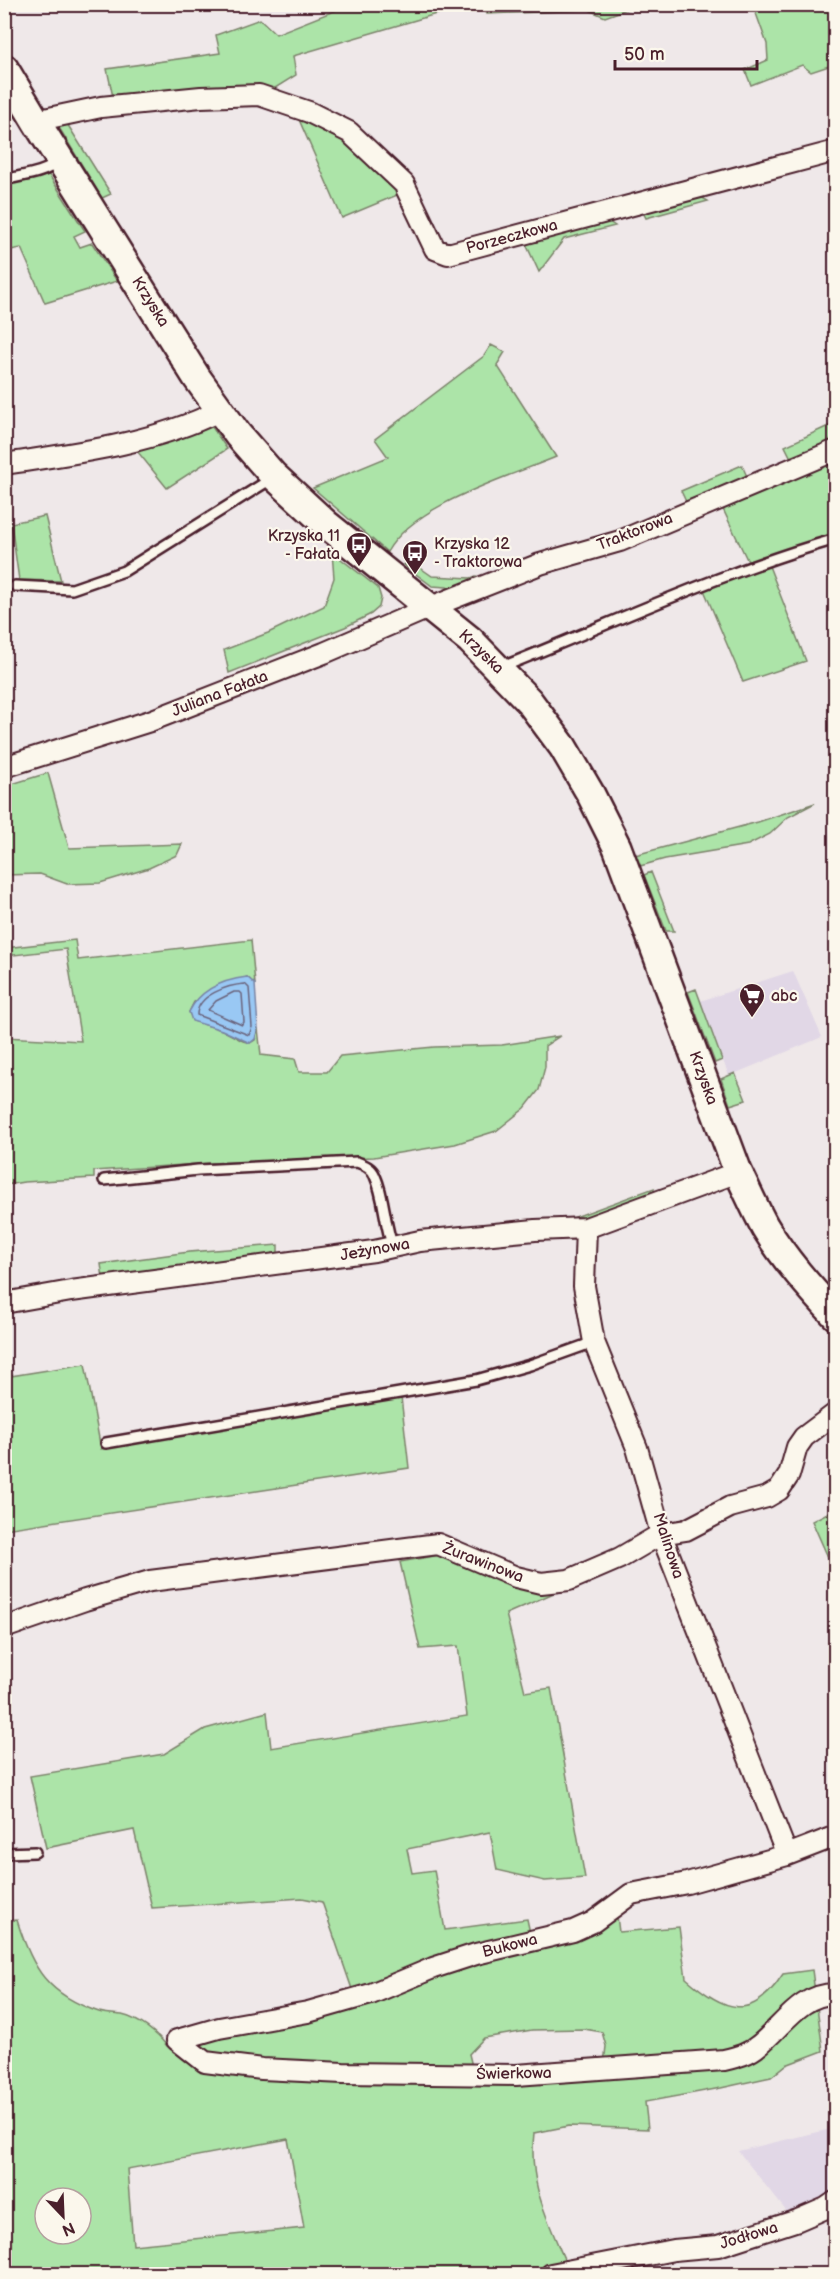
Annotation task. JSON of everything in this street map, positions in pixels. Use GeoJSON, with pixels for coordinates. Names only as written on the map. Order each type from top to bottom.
{"type":"FeatureCollection","features":[{"type":"Feature","properties":{"kind":"street","name":"Krzyska"},"geometry":{"type":"LineString","coordinates":[[4,68],[219,411],[273,474],[326,524],[431,607],[499,668],[529,701],[562,747],[590,793],[617,847],[738,1172],[766,1228],[790,1262],[836,1316]]}},
{"type":"Feature","properties":{"kind":"street","name":"Porzeczkowa"},"geometry":{"type":"LineString","coordinates":[[37,123],[49,118],[101,107],[201,97],[259,95],[309,112],[349,132],[404,184],[435,249],[448,254],[836,152]]}},
{"type":"Feature","properties":{"kind":"street"},"geometry":{"type":"LineString","coordinates":[[4,464],[118,445],[194,423],[219,411]]}},
{"type":"Feature","properties":{"kind":"street","name":"Traktorowa"},"geometry":{"type":"LineString","coordinates":[[431,607],[540,564],[620,541],[836,450]]}},
{"type":"Feature","properties":{"kind":"street","name":"Juliana Fałata"},"geometry":{"type":"LineString","coordinates":[[4,767],[150,721],[324,653],[431,607]]}},
{"type":"Feature","properties":{"kind":"street","name":"Jeżynowa"},"geometry":{"type":"LineString","coordinates":[[4,1303],[71,1291],[307,1261],[420,1241],[524,1231],[586,1228],[738,1172]]}},
{"type":"Feature","properties":{"kind":"street","name":"Malinowa"},"geometry":{"type":"LineString","coordinates":[[586,1228],[584,1286],[594,1342],[637,1448],[661,1534],[787,1855]]}},
{"type":"Feature","properties":{"kind":"street","name":"Żurawinowa"},"geometry":{"type":"LineString","coordinates":[[4,1628],[85,1600],[150,1581],[438,1544],[516,1577],[541,1583],[569,1580],[620,1558],[661,1534],[686,1530],[730,1507],[767,1497],[779,1490],[789,1475],[797,1447],[804,1437],[836,1413]]}},
{"type":"Feature","properties":{"kind":"street","name":"Bukowa"},"geometry":{"type":"LineString","coordinates":[[177,2040],[219,2028],[308,2012],[371,1994],[433,1968],[476,1954],[573,1931],[593,1922],[631,1894],[687,1883],[787,1855],[836,1836]]}},
{"type":"Feature","properties":{"kind":"street","name":"Świerkowa"},"geometry":{"type":"LineString","coordinates":[[177,2040],[205,2062],[262,2069],[343,2073],[516,2075],[586,2071],[724,2061],[746,2054],[758,2047],[791,2012],[808,2001],[826,1994],[836,1994]]}},
{"type":"Feature","properties":{"kind":"street","name":"Jodłowa"},"geometry":{"type":"LineString","coordinates":[[551,2274],[674,2250],[718,2246],[798,2220],[826,2208],[836,2200]]}},
{"type":"Feature","properties":{"kind":"lane"},"geometry":{"type":"LineString","coordinates":[[4,180],[41,172],[51,168],[60,160]]}},
{"type":"Feature","properties":{"kind":"lane"},"geometry":{"type":"LineString","coordinates":[[15,586],[72,589],[124,571],[263,484],[273,474]]}},
{"type":"Feature","properties":{"kind":"lane"},"geometry":{"type":"LineString","coordinates":[[499,668],[622,616],[791,551],[836,539]]}},
{"type":"Feature","properties":{"kind":"lane"},"geometry":{"type":"LineString","coordinates":[[104,1180],[198,1170],[357,1162],[367,1166],[375,1176],[393,1247]]}},
{"type":"Feature","properties":{"kind":"lane"},"geometry":{"type":"LineString","coordinates":[[106,1443],[476,1380],[530,1365],[594,1342]]}},
{"type":"Feature","properties":{"kind":"lane"},"geometry":{"type":"LineString","coordinates":[[4,1853],[35,1852]]}},
{"type":"Feature","properties":{"kind":"shaded area"},"geometry":{"type":"Polygon","coordinates":[[[793,971],[822,1037],[729,1076],[700,1001],[793,971]]]}},
{"type":"Feature","properties":{"kind":"shaded area"},"geometry":{"type":"Polygon","coordinates":[[[835,2128],[835,2192],[791,2217],[738,2151],[835,2128]]]}},
{"type":"Feature","properties":{"kind":"green space"},"geometry":{"type":"Polygon","coordinates":[[[349,5],[467,5],[293,56],[296,75],[272,90],[239,85],[113,97],[107,69],[220,53],[216,35],[260,19],[276,34],[349,5]]]}},
{"type":"Feature","properties":{"kind":"green space"},"geometry":{"type":"Polygon","coordinates":[[[483,5],[638,5],[605,17],[589,10],[487,14],[483,5]]]}},
{"type":"Feature","properties":{"kind":"green space"},"geometry":{"type":"Polygon","coordinates":[[[753,5],[835,5],[835,64],[811,72],[802,65],[751,85],[745,70],[768,60],[767,44],[753,5]]]}},
{"type":"Feature","properties":{"kind":"green space"},"geometry":{"type":"Polygon","coordinates":[[[297,115],[341,136],[402,193],[342,218],[297,115]]]}},
{"type":"Feature","properties":{"kind":"green space"},"geometry":{"type":"Polygon","coordinates":[[[66,122],[111,194],[102,198],[58,126],[66,122]]]}},
{"type":"Feature","properties":{"kind":"green space"},"geometry":{"type":"Polygon","coordinates":[[[49,175],[85,231],[74,236],[80,247],[92,243],[117,281],[45,303],[21,248],[5,251],[4,185],[49,175]]]}},
{"type":"Feature","properties":{"kind":"green space"},"geometry":{"type":"Polygon","coordinates":[[[687,196],[701,197],[708,201],[646,218],[642,210],[687,196]]]}},
{"type":"Feature","properties":{"kind":"green space"},"geometry":{"type":"Polygon","coordinates":[[[606,220],[615,226],[564,239],[539,272],[526,244],[530,239],[606,220]]]}},
{"type":"Feature","properties":{"kind":"green space"},"geometry":{"type":"Polygon","coordinates":[[[491,345],[505,352],[497,365],[556,457],[439,506],[400,535],[387,552],[313,488],[388,457],[375,439],[484,356],[491,345]]]}},
{"type":"Feature","properties":{"kind":"green space"},"geometry":{"type":"Polygon","coordinates":[[[835,423],[835,442],[792,460],[785,446],[835,423]]]}},
{"type":"Feature","properties":{"kind":"green space"},"geometry":{"type":"Polygon","coordinates":[[[210,424],[227,449],[167,488],[133,446],[210,424]]]}},
{"type":"Feature","properties":{"kind":"green space"},"geometry":{"type":"Polygon","coordinates":[[[835,456],[835,545],[769,566],[806,661],[743,682],[704,590],[753,572],[722,507],[835,456]]]}},
{"type":"Feature","properties":{"kind":"green space"},"geometry":{"type":"Polygon","coordinates":[[[742,465],[748,479],[688,506],[681,491],[742,465]]]}},
{"type":"Feature","properties":{"kind":"green space"},"geometry":{"type":"Polygon","coordinates":[[[45,516],[61,581],[19,580],[11,523],[45,516]]]}},
{"type":"Feature","properties":{"kind":"green space"},"geometry":{"type":"Polygon","coordinates":[[[332,552],[378,588],[381,598],[379,607],[371,614],[345,627],[229,673],[224,650],[268,633],[324,606],[334,578],[332,552]]]}},
{"type":"Feature","properties":{"kind":"green space"},"geometry":{"type":"Polygon","coordinates":[[[409,560],[432,576],[471,578],[476,576],[479,582],[451,592],[447,587],[432,586],[404,565],[409,560]]]}},
{"type":"Feature","properties":{"kind":"green space"},"geometry":{"type":"Polygon","coordinates":[[[48,773],[69,848],[182,844],[177,855],[149,868],[100,883],[67,884],[40,874],[5,875],[5,786],[48,773]]]}},
{"type":"Feature","properties":{"kind":"green space"},"geometry":{"type":"Polygon","coordinates":[[[815,803],[788,817],[770,834],[748,845],[665,859],[640,866],[635,855],[758,822],[815,803]]]}},
{"type":"Feature","properties":{"kind":"green space"},"geometry":{"type":"Polygon","coordinates":[[[651,872],[674,931],[666,931],[644,875],[651,872]]]}},
{"type":"Feature","properties":{"kind":"green space"},"geometry":{"type":"Polygon","coordinates":[[[75,940],[78,960],[251,940],[255,984],[247,977],[194,1002],[189,1012],[193,1021],[222,1030],[250,1043],[255,1040],[258,1028],[261,1055],[295,1059],[299,1072],[327,1072],[340,1056],[434,1047],[502,1045],[560,1036],[545,1046],[545,1067],[539,1090],[525,1108],[496,1131],[455,1144],[374,1157],[214,1163],[94,1171],[94,1178],[5,1185],[4,1037],[81,1041],[66,949],[5,956],[5,948],[75,940]]]}},
{"type":"Feature","properties":{"kind":"green space"},"geometry":{"type":"Polygon","coordinates":[[[696,989],[722,1060],[715,1063],[688,992],[696,989]]]}},
{"type":"Feature","properties":{"kind":"green space"},"geometry":{"type":"Polygon","coordinates":[[[735,1073],[746,1100],[730,1105],[721,1079],[735,1073]]]}},
{"type":"Feature","properties":{"kind":"green space"},"geometry":{"type":"Polygon","coordinates":[[[654,1188],[654,1197],[602,1218],[567,1220],[654,1188]]]}},
{"type":"Feature","properties":{"kind":"green space"},"geometry":{"type":"Polygon","coordinates":[[[278,1245],[278,1259],[103,1278],[101,1264],[189,1252],[278,1245]]]}},
{"type":"Feature","properties":{"kind":"green space"},"geometry":{"type":"Polygon","coordinates":[[[85,1364],[101,1449],[401,1397],[409,1468],[5,1529],[5,1377],[85,1364]]]}},
{"type":"Feature","properties":{"kind":"green space"},"geometry":{"type":"Polygon","coordinates":[[[835,1509],[835,1573],[812,1521],[835,1509]]]}},
{"type":"Feature","properties":{"kind":"green space"},"geometry":{"type":"Polygon","coordinates":[[[440,1555],[464,1565],[563,1589],[506,1614],[525,1692],[551,1688],[585,1878],[545,1881],[497,1870],[490,1832],[407,1849],[412,1873],[434,1870],[445,1930],[527,1919],[530,1933],[353,1992],[322,1902],[302,1898],[152,1908],[134,1830],[46,1848],[30,1776],[164,1754],[205,1729],[267,1712],[271,1748],[467,1716],[458,1646],[420,1649],[400,1562],[440,1555]]]}},
{"type":"Feature","properties":{"kind":"green space"},"geometry":{"type":"Polygon","coordinates":[[[617,1916],[619,1932],[679,1927],[686,1978],[725,2004],[737,2007],[749,2006],[771,1990],[783,1974],[812,1970],[823,2051],[786,2065],[771,2077],[645,2102],[648,2129],[569,2126],[534,2133],[533,2152],[537,2186],[541,2202],[567,2266],[521,2274],[5,2274],[4,1921],[17,1920],[36,1966],[55,1988],[81,2005],[99,2012],[122,2015],[141,2023],[167,2046],[303,2020],[437,1973],[617,1916]],[[584,2029],[532,2030],[484,2038],[469,2054],[476,2083],[604,2064],[606,2046],[602,2032],[584,2029]],[[288,2139],[127,2169],[133,2245],[304,2228],[288,2139]]]}},
{"type":"Feature","properties":{"kind":"water"},"geometry":{"type":"Polygon","coordinates":[[[247,977],[255,984],[258,1028],[255,1039],[250,1043],[222,1030],[192,1021],[189,1012],[199,997],[221,983],[247,977]]]}},
{"type":"Feature","properties":{"kind":"place","name":"Krzyska 11 - Fałata"},"geometry":{"type":"Point","coordinates":[359,568]}},
{"type":"Feature","properties":{"kind":"place","name":"Krzyska 12 - Traktorowa"},"geometry":{"type":"Point","coordinates":[415,576]}},
{"type":"Feature","properties":{"kind":"place","name":"abc"},"geometry":{"type":"Point","coordinates":[752,1019]}}]}
